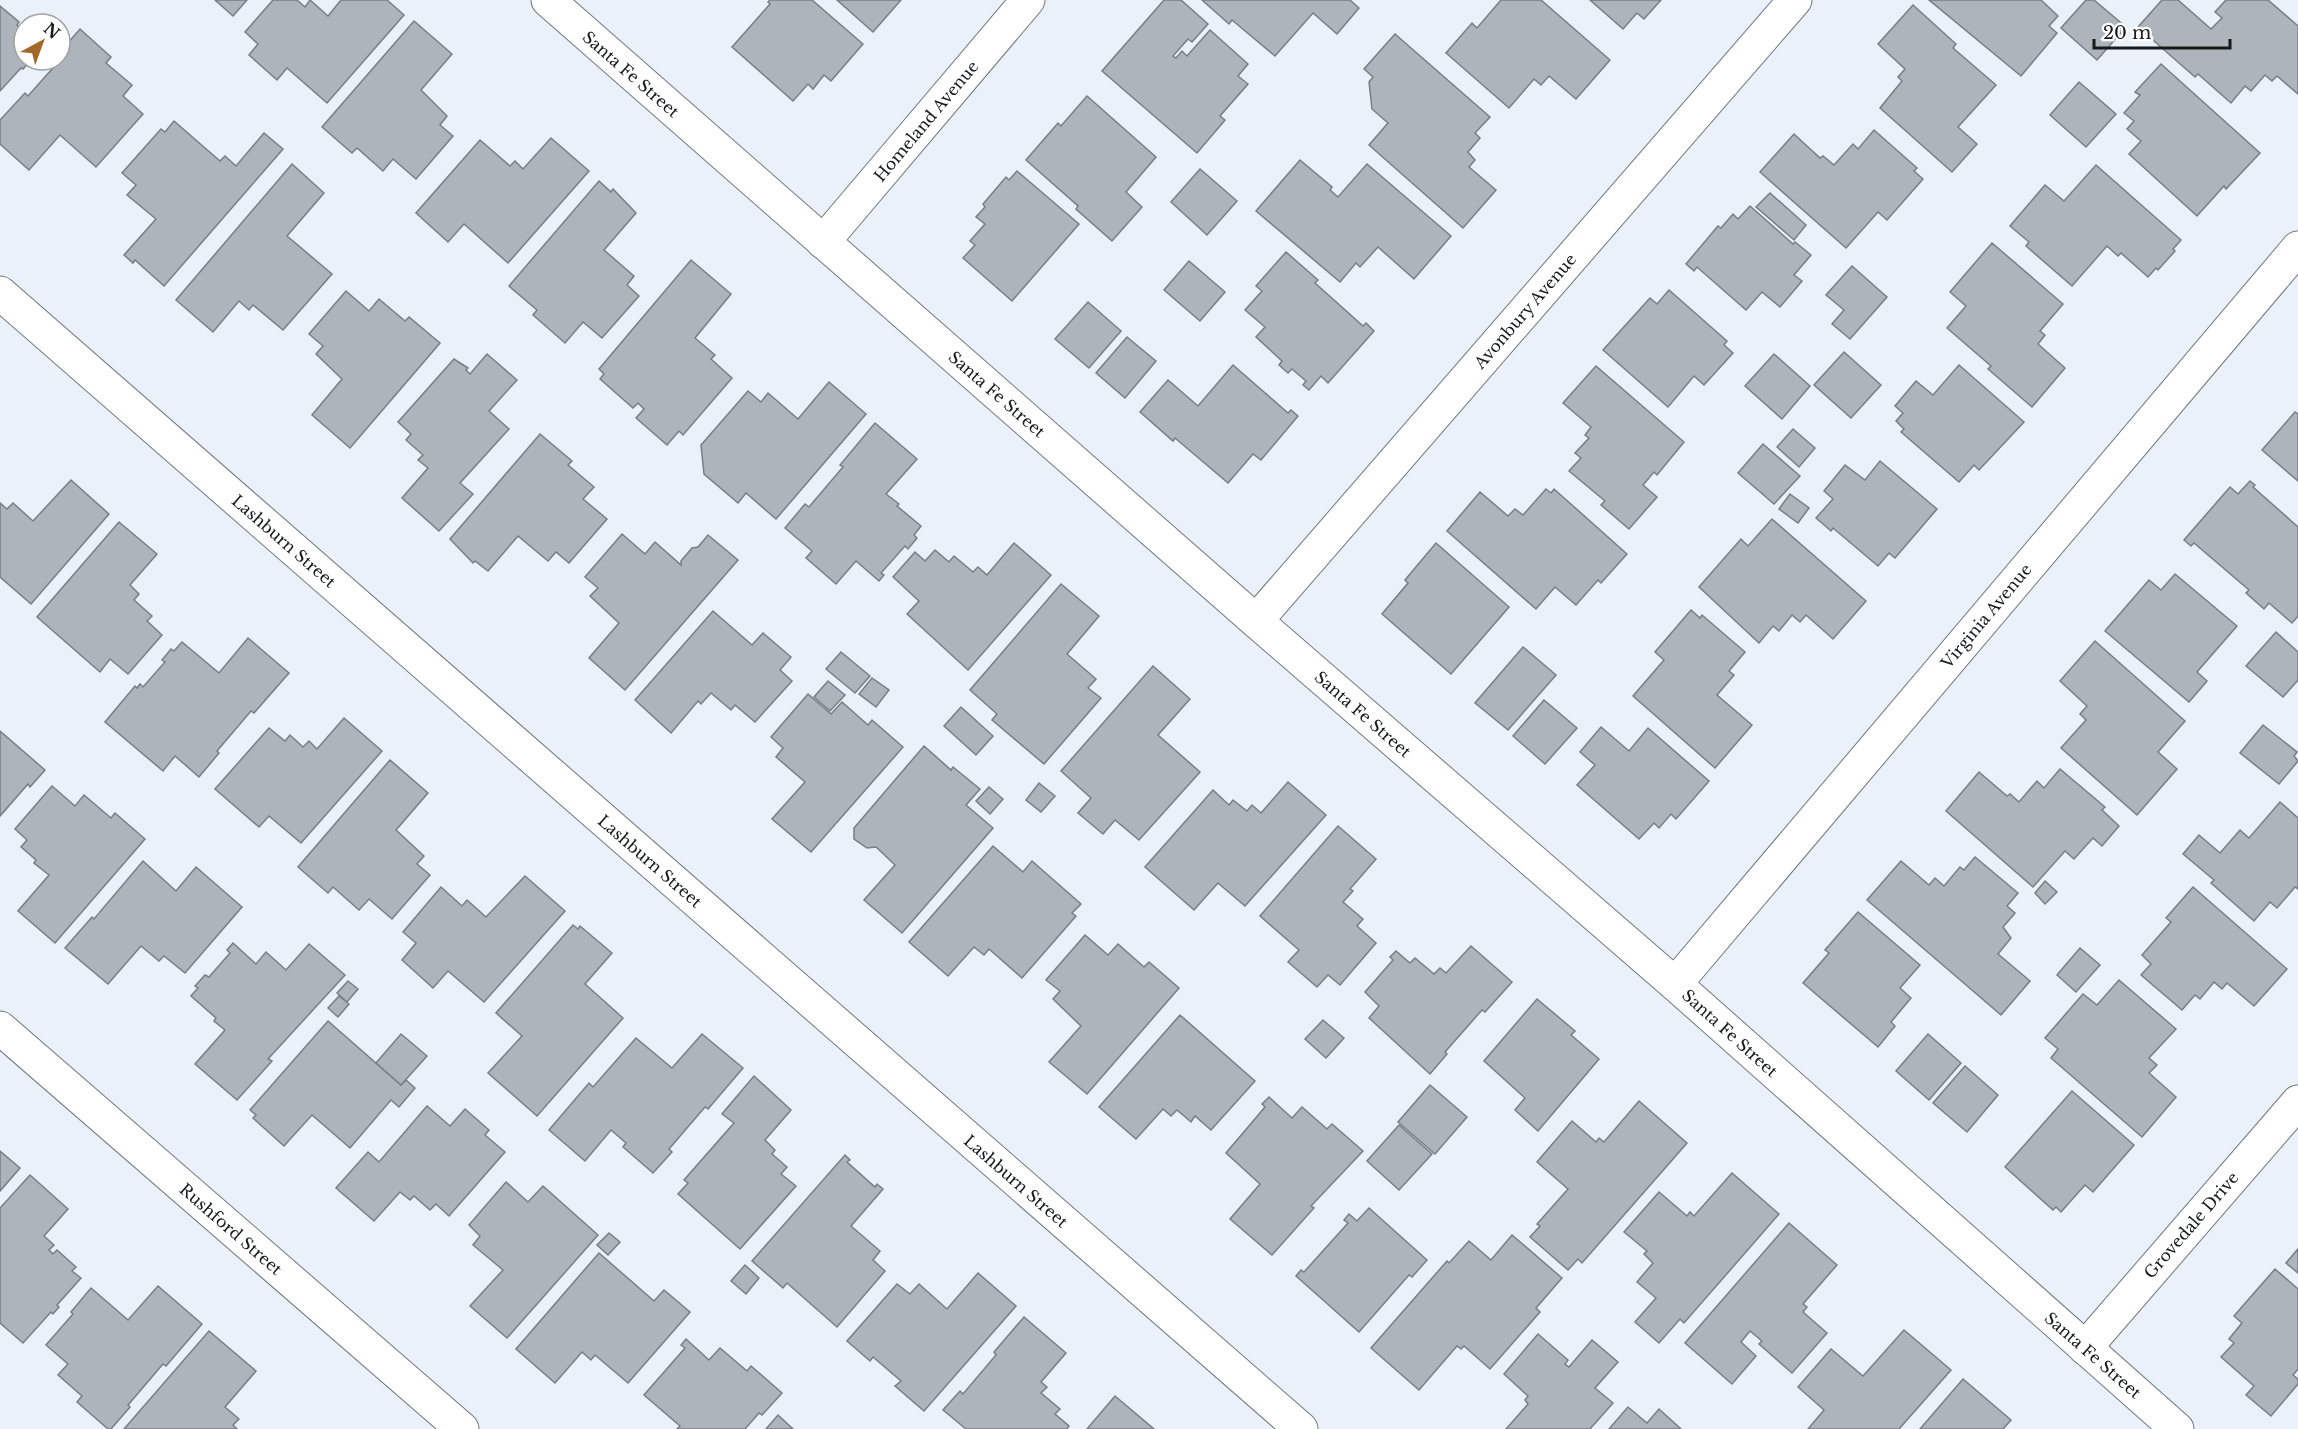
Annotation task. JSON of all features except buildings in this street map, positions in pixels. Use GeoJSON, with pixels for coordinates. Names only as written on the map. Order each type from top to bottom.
{"type":"FeatureCollection","features":[{"type":"Feature","properties":{"kind":"street","name":"Santa Fe Street"},"geometry":{"type":"LineString","coordinates":[[548,0],[1256,621],[1675,984],[2177,1429]]}},
{"type":"Feature","properties":{"kind":"street","name":"Homeland Avenue"},"geometry":{"type":"LineString","coordinates":[[824,242],[1028,0]]}},
{"type":"Feature","properties":{"kind":"street","name":"Avonbury Avenue"},"geometry":{"type":"LineString","coordinates":[[1256,621],[1795,0]]}},
{"type":"Feature","properties":{"kind":"street","name":"Virginia Avenue"},"geometry":{"type":"LineString","coordinates":[[1675,984],[2298,248]]}},
{"type":"Feature","properties":{"kind":"street","name":"Lashburn Street"},"geometry":{"type":"LineString","coordinates":[[0,292],[1301,1429]]}},
{"type":"Feature","properties":{"kind":"street","name":"Rushford Street"},"geometry":{"type":"LineString","coordinates":[[0,1028],[462,1429]]}},
{"type":"Feature","properties":{"kind":"street","name":"Grovedale Drive"},"geometry":{"type":"LineString","coordinates":[[2085,1348],[2298,1102]]}}]}
